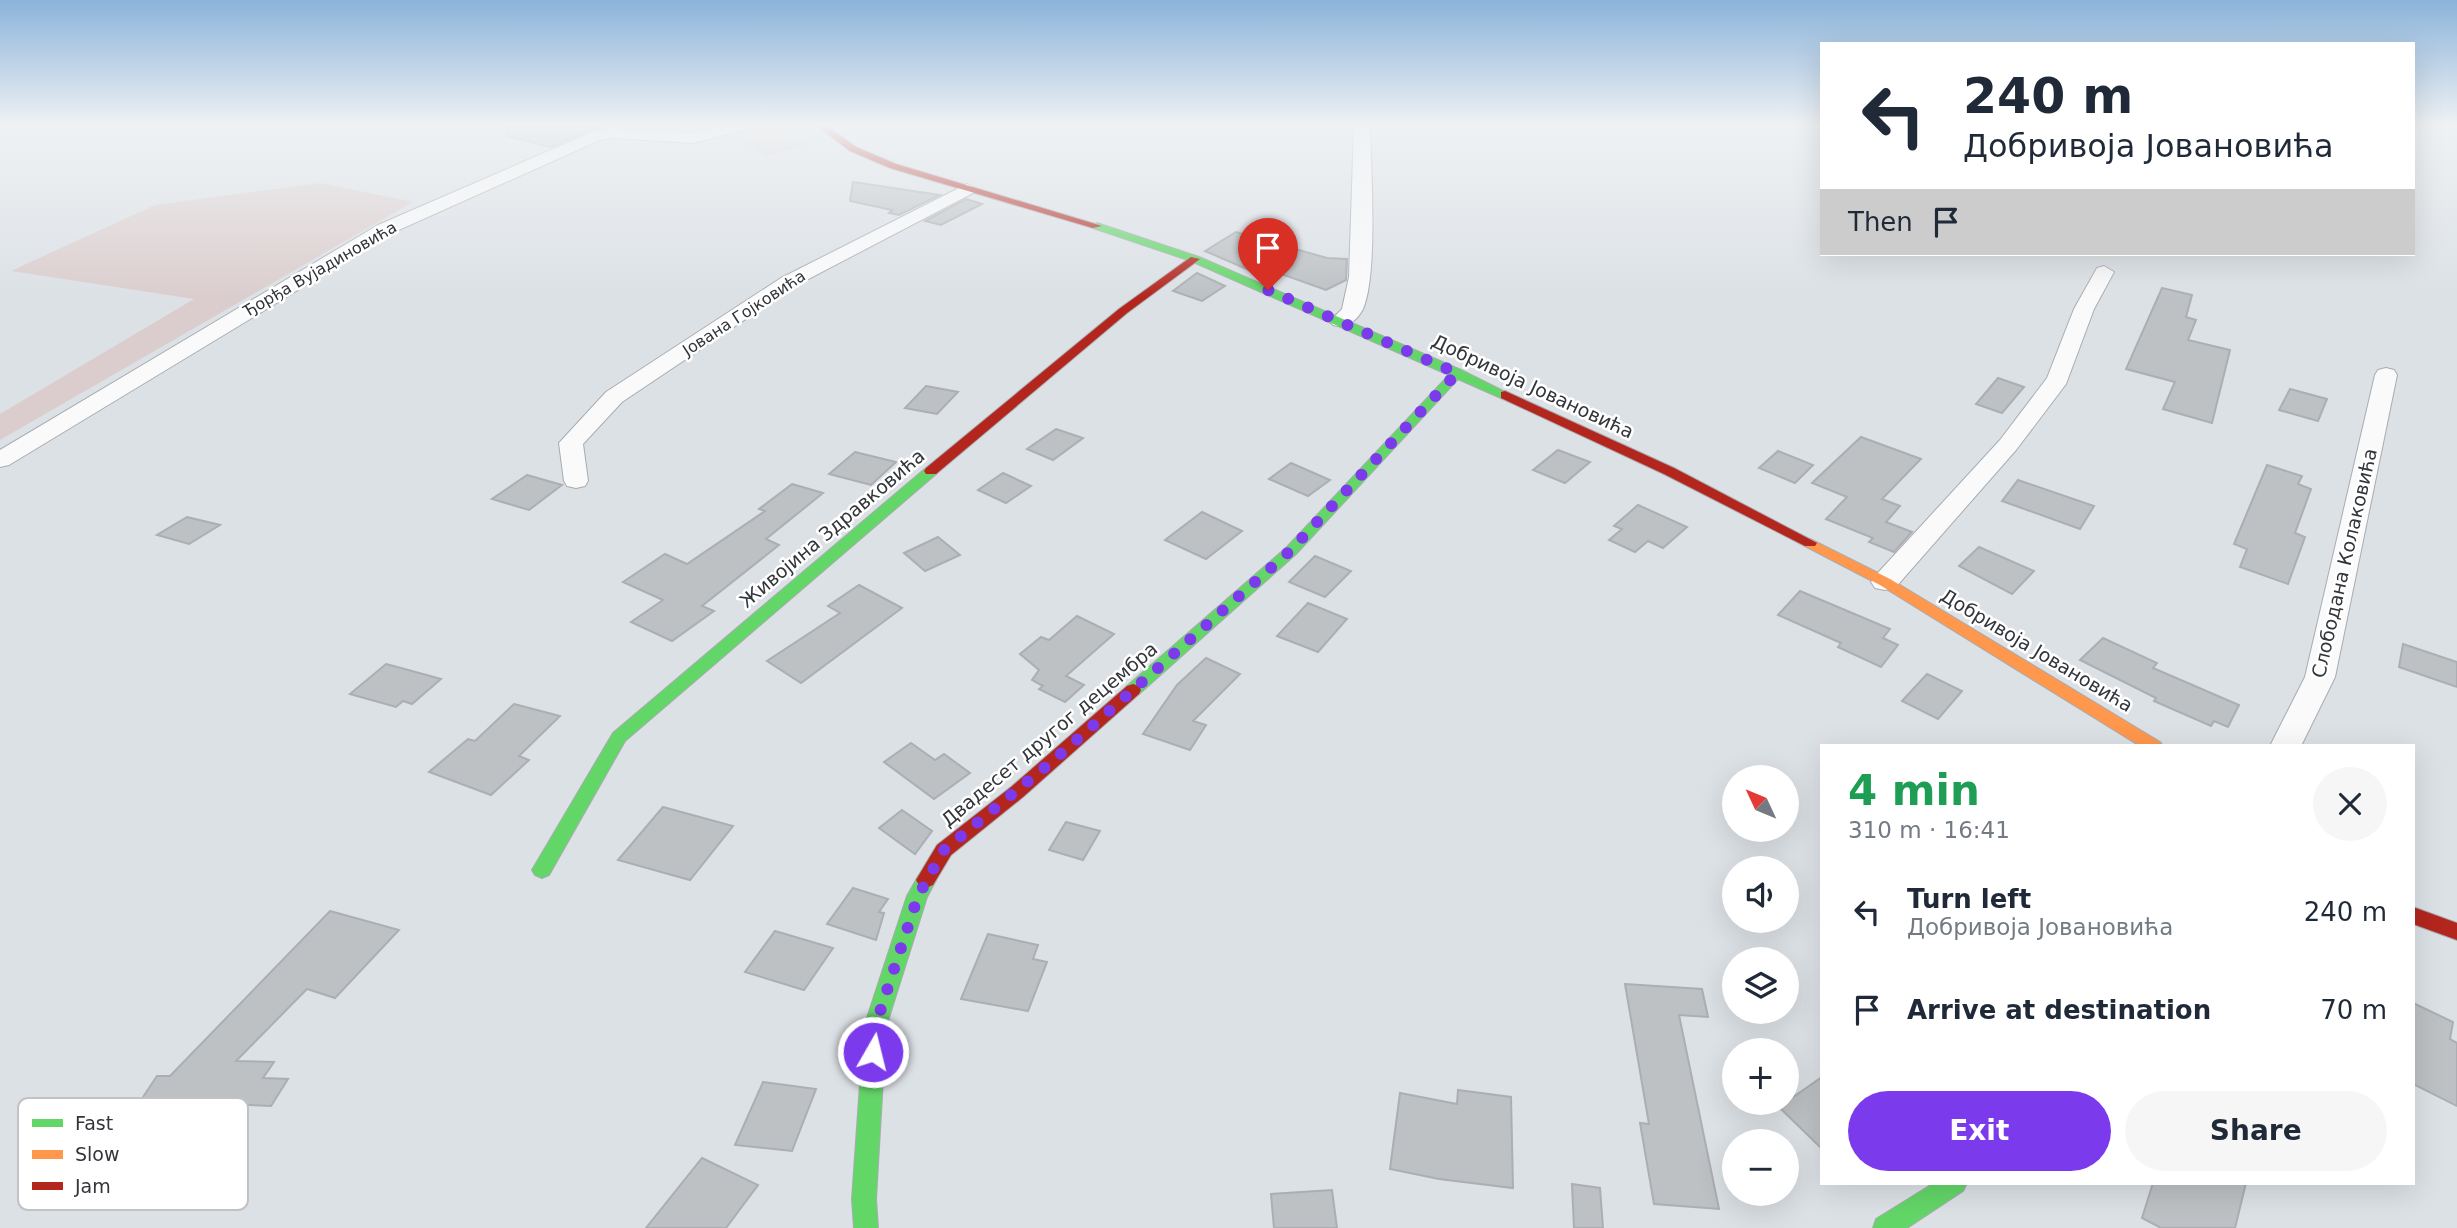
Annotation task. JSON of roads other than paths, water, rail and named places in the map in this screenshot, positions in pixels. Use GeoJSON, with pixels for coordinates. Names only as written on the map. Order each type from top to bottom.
{"type":"FeatureCollection","features":[{"type":"Feature","properties":{"kind":"street","name":"Ђорђа Вујадиновића"},"geometry":{"type":"LineString","coordinates":[[0,460],[385,229],[489,183]]}},
{"type":"Feature","properties":{"kind":"street","name":"Добривоја Јовановића"},"geometry":{"type":"LineString","coordinates":[[950,183],[1109,229],[1195,259],[1457,373],[1669,471],[1885,582],[2151,744]]}},
{"type":"Feature","properties":{"kind":"street"},"geometry":{"type":"LineString","coordinates":[[1340,321],[1352,310],[1355,300],[1361,183]]}},
{"type":"Feature","properties":{"kind":"street","name":"Јована Гојковића"},"geometry":{"type":"LineString","coordinates":[[576,481],[571,443],[614,397],[788,282],[967,189]]}},
{"type":"Feature","properties":{"kind":"street","name":"Живојина Здравковића"},"geometry":{"type":"LineString","coordinates":[[541,870],[620,737],[1102,328],[1195,259]]}},
{"type":"Feature","properties":{"kind":"street"},"geometry":{"type":"LineString","coordinates":[[1885,582],[2008,445],[2058,379],[2084,309],[2104,272]]}},
{"type":"Feature","properties":{"kind":"street","name":"Двадесет другог децембра"},"geometry":{"type":"LineString","coordinates":[[866,1228],[864,1199],[875,1027],[918,896],[944,850],[1037,775],[1290,551],[1457,373]]}},
{"type":"Feature","properties":{"kind":"street","name":"Слободана Колаковића"},"geometry":{"type":"LineString","coordinates":[[2286,744],[2320,677],[2386,375]]}},
{"type":"Feature","properties":{"kind":"street"},"geometry":{"type":"LineString","coordinates":[[2415,916],[2457,932]]}},
{"type":"Feature","properties":{"kind":"street"},"geometry":{"type":"LineString","coordinates":[[1885,1228],[1952,1185]]}}]}
